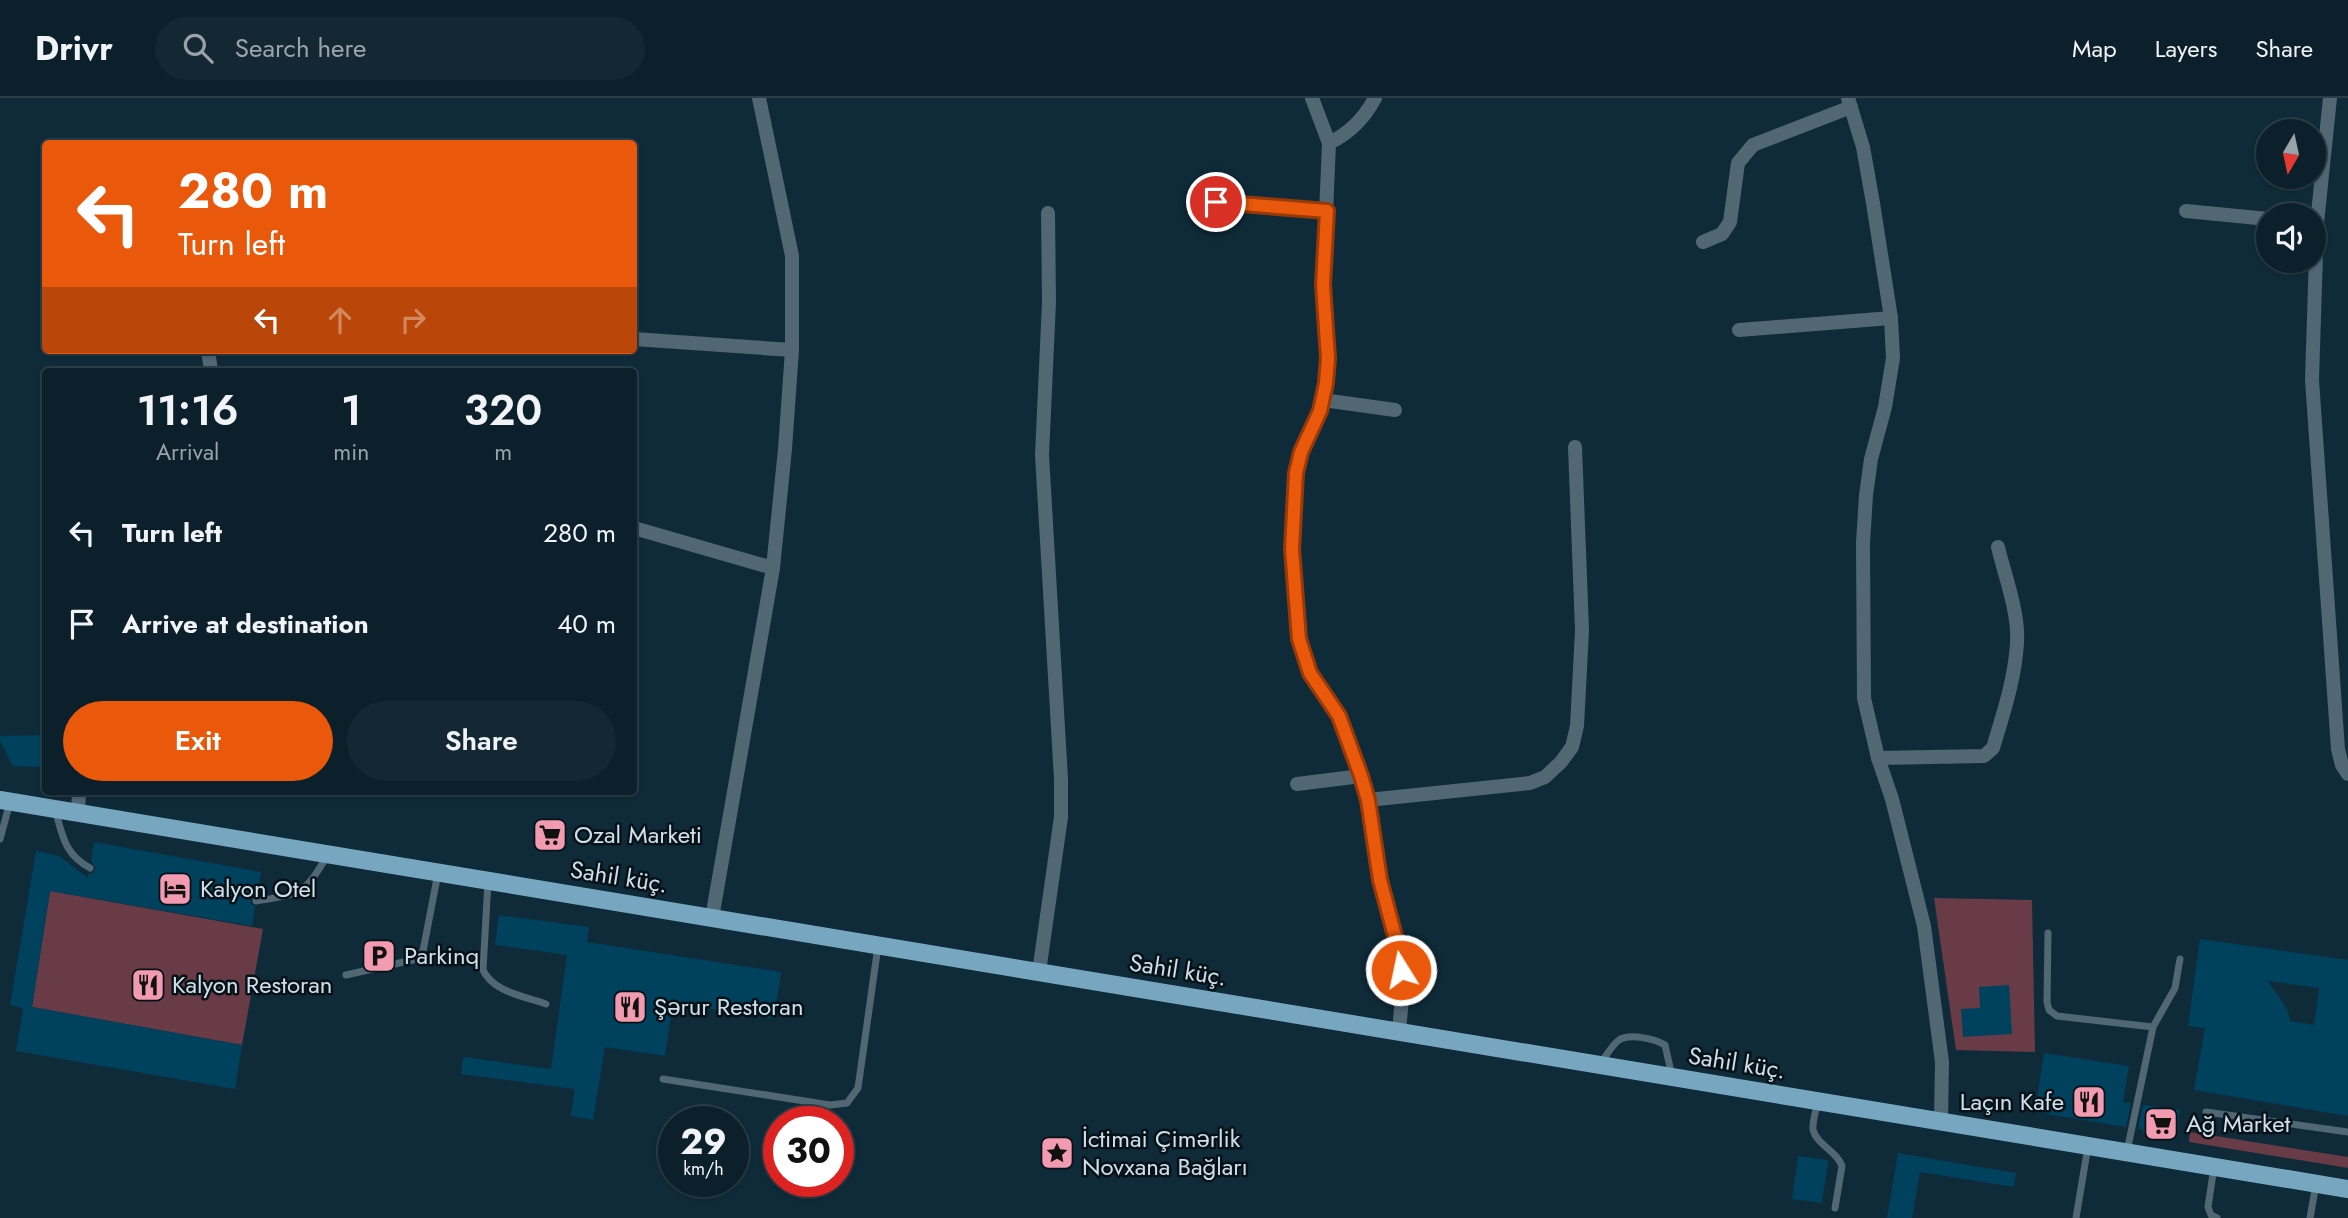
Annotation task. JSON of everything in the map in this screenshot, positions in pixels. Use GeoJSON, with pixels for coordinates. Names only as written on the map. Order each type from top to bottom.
{"type":"FeatureCollection","features":[{"type":"Feature","properties":{"kind":"main road","name":"Sahil küç."},"geometry":{"type":"LineString","coordinates":[[5,801],[2348,1189]]}},
{"type":"Feature","properties":{"kind":"street"},"geometry":{"type":"LineString","coordinates":[[712,918],[773,568],[792,350],[792,256],[759,98]]}},
{"type":"Feature","properties":{"kind":"street"},"geometry":{"type":"LineString","coordinates":[[1312,98],[1329,143],[1323,285],[1328,358],[1323,400],[1301,452],[1296,473],[1292,549],[1299,639],[1310,673],[1339,716],[1368,800],[1380,880],[1399,951],[1403,988],[1399,1031]]}},
{"type":"Feature","properties":{"kind":"street"},"geometry":{"type":"LineString","coordinates":[[1329,143],[1344,136],[1358,124],[1376,98]]}},
{"type":"Feature","properties":{"kind":"street"},"geometry":{"type":"LineString","coordinates":[[2317,203],[2330,98]]}},
{"type":"Feature","properties":{"kind":"street"},"geometry":{"type":"LineString","coordinates":[[1703,242],[1722,234],[1730,222],[1738,163],[1753,145],[1850,103],[1863,147],[1891,318],[1893,358],[1885,407],[1871,459],[1863,544],[1864,698],[1924,926],[1942,1062],[1941,1121]]}},
{"type":"Feature","properties":{"kind":"street"},"geometry":{"type":"LineString","coordinates":[[1216,202],[1327,211]]}},
{"type":"Feature","properties":{"kind":"street"},"geometry":{"type":"LineString","coordinates":[[2186,211],[2256,218]]}},
{"type":"Feature","properties":{"kind":"street"},"geometry":{"type":"LineString","coordinates":[[1040,972],[1061,817],[1042,455],[1049,302],[1048,213]]}},
{"type":"Feature","properties":{"kind":"street"},"geometry":{"type":"LineString","coordinates":[[2313,273],[2314,421],[2337,749],[2348,774]]}},
{"type":"Feature","properties":{"kind":"street"},"geometry":{"type":"LineString","coordinates":[[1739,330],[1891,318]]}},
{"type":"Feature","properties":{"kind":"street"},"geometry":{"type":"LineString","coordinates":[[637,340],[792,350]]}},
{"type":"Feature","properties":{"kind":"street"},"geometry":{"type":"LineString","coordinates":[[1323,400],[1395,410]]}},
{"type":"Feature","properties":{"kind":"street"},"geometry":{"type":"LineString","coordinates":[[1368,800],[1530,783],[1545,777],[1572,747],[1577,726],[1582,630],[1575,447]]}},
{"type":"Feature","properties":{"kind":"street"},"geometry":{"type":"LineString","coordinates":[[637,529],[773,568]]}},
{"type":"Feature","properties":{"kind":"street"},"geometry":{"type":"LineString","coordinates":[[1878,758],[1984,756],[1993,748],[2013,675],[2017,640],[2012,605],[1997,548]]}},
{"type":"Feature","properties":{"kind":"street"},"geometry":{"type":"LineString","coordinates":[[1297,784],[1361,776]]}},
{"type":"Feature","properties":{"kind":"street"},"geometry":{"type":"LineString","coordinates":[[78,813],[79,795]]}},
{"type":"Feature","properties":{"kind":"lane"},"geometry":{"type":"LineString","coordinates":[[0,839],[5,801]]}},
{"type":"Feature","properties":{"kind":"lane"},"geometry":{"type":"LineString","coordinates":[[55,809],[65,843],[75,860],[90,868]]}},
{"type":"Feature","properties":{"kind":"lane"},"geometry":{"type":"LineString","coordinates":[[256,901],[292,895],[304,889],[311,883],[329,854]]}},
{"type":"Feature","properties":{"kind":"lane"},"geometry":{"type":"LineString","coordinates":[[346,975],[417,959],[423,951],[438,872]]}},
{"type":"Feature","properties":{"kind":"lane"},"geometry":{"type":"LineString","coordinates":[[488,880],[483,970],[495,986],[546,1004]]}},
{"type":"Feature","properties":{"kind":"lane"},"geometry":{"type":"LineString","coordinates":[[2048,933],[2049,1010],[2057,1016],[2153,1027]]}},
{"type":"Feature","properties":{"kind":"lane"},"geometry":{"type":"LineString","coordinates":[[663,1079],[830,1105],[847,1103],[858,1088],[878,945]]}},
{"type":"Feature","properties":{"kind":"lane"},"geometry":{"type":"LineString","coordinates":[[2127,1152],[2153,1027],[2175,988],[2180,959]]}},
{"type":"Feature","properties":{"kind":"lane"},"geometry":{"type":"LineString","coordinates":[[1600,1065],[1618,1041],[1627,1037],[1658,1040],[1665,1045],[1672,1077]]}},
{"type":"Feature","properties":{"kind":"lane"},"geometry":{"type":"LineString","coordinates":[[1818,1101],[1813,1129],[1817,1137],[1840,1160],[1842,1166],[1835,1208]]}},
{"type":"Feature","properties":{"kind":"lane"},"geometry":{"type":"LineString","coordinates":[[2206,1112],[2348,1132]]}},
{"type":"Feature","properties":{"kind":"lane"},"geometry":{"type":"LineString","coordinates":[[2076,1218],[2088,1146]]}},
{"type":"Feature","properties":{"kind":"lane"},"geometry":{"type":"LineString","coordinates":[[2214,1167],[2208,1207],[2211,1215],[2217,1218]]}},
{"type":"Feature","properties":{"kind":"lane"},"geometry":{"type":"LineString","coordinates":[[2310,1218],[2316,1183]]}},
{"type":"Feature","properties":{"kind":"shaded area"},"geometry":{"type":"Polygon","coordinates":[[[50,891],[263,929],[242,1045],[32,1007],[50,891]]]}},
{"type":"Feature","properties":{"kind":"shaded area"},"geometry":{"type":"Polygon","coordinates":[[[1934,898],[2032,900],[2035,1052],[1956,1050],[1934,898]]]}},
{"type":"Feature","properties":{"kind":"shaded area"},"geometry":{"type":"Polygon","coordinates":[[[2190,1132],[2348,1157],[2348,1168],[2189,1142],[2190,1132]]]}},
{"type":"Feature","properties":{"kind":"building"},"geometry":{"type":"Polygon","coordinates":[[[42,735],[42,767],[13,766],[0,736],[42,735]]]}},
{"type":"Feature","properties":{"kind":"building"},"geometry":{"type":"Polygon","coordinates":[[[94,842],[261,872],[257,895],[250,899],[255,907],[252,926],[50,891],[32,1007],[242,1045],[235,1089],[16,1051],[23,1008],[10,1005],[36,851],[59,856],[88,878],[88,874],[96,869],[91,861],[94,842]]]}},
{"type":"Feature","properties":{"kind":"building"},"geometry":{"type":"Polygon","coordinates":[[[499,915],[589,927],[587,942],[781,972],[774,1019],[673,1003],[665,1056],[605,1047],[593,1120],[571,1116],[575,1089],[461,1074],[463,1057],[551,1069],[567,955],[495,945],[499,915]]]}},
{"type":"Feature","properties":{"kind":"building"},"geometry":{"type":"Polygon","coordinates":[[[2200,939],[2348,960],[2348,1116],[2194,1090],[2205,1028],[2188,1026],[2200,939]],[[2268,981],[2287,1009],[2290,1021],[2314,1025],[2319,988],[2268,981]]]}},
{"type":"Feature","properties":{"kind":"building"},"geometry":{"type":"Polygon","coordinates":[[[2009,985],[2012,1034],[1963,1037],[1961,1009],[1980,1008],[1979,987],[2009,985]]]}},
{"type":"Feature","properties":{"kind":"building"},"geometry":{"type":"Polygon","coordinates":[[[2044,1053],[2129,1066],[2123,1102],[2131,1103],[2126,1127],[2035,1112],[2044,1053]]]}},
{"type":"Feature","properties":{"kind":"building"},"geometry":{"type":"Polygon","coordinates":[[[2143,1105],[2180,1110],[2176,1137],[2142,1132],[2143,1129],[2138,1129],[2143,1105]]]}},
{"type":"Feature","properties":{"kind":"building"},"geometry":{"type":"Polygon","coordinates":[[[1898,1153],[2016,1173],[2014,1187],[1920,1172],[1912,1218],[1887,1218],[1898,1153]]]}},
{"type":"Feature","properties":{"kind":"building"},"geometry":{"type":"Polygon","coordinates":[[[1798,1156],[1828,1160],[1822,1203],[1792,1199],[1798,1156]]]}},
{"type":"Feature","properties":{"kind":"place","name":"Ozal Marketi"},"geometry":{"type":"Point","coordinates":[550,835]}},
{"type":"Feature","properties":{"kind":"place","name":"Kalyon Otel"},"geometry":{"type":"Point","coordinates":[175,889]}},
{"type":"Feature","properties":{"kind":"place","name":"Parkinq"},"geometry":{"type":"Point","coordinates":[379,956]}},
{"type":"Feature","properties":{"kind":"place","name":"Kalyon Restoran"},"geometry":{"type":"Point","coordinates":[148,985]}},
{"type":"Feature","properties":{"kind":"place","name":"Şərur Restoran"},"geometry":{"type":"Point","coordinates":[630,1007]}},
{"type":"Feature","properties":{"kind":"place","name":"Laçın Kafe"},"geometry":{"type":"Point","coordinates":[2089,1102]}},
{"type":"Feature","properties":{"kind":"place","name":"Ağ Market"},"geometry":{"type":"Point","coordinates":[2161,1124]}},
{"type":"Feature","properties":{"kind":"place","name":"İctimai Çimərlik Novxana Bağları"},"geometry":{"type":"Point","coordinates":[1057,1153]}},
{"type":"Feature","properties":{"kind":"route"},"geometry":{"type":"LineString","coordinates":[[1216,202],[1327,211],[1323,285],[1328,358],[1326,383],[1320,411],[1301,452],[1296,473],[1292,549],[1299,639],[1310,673],[1339,716],[1361,776],[1368,800],[1380,880],[1399,951],[1401,970]]}}]}
